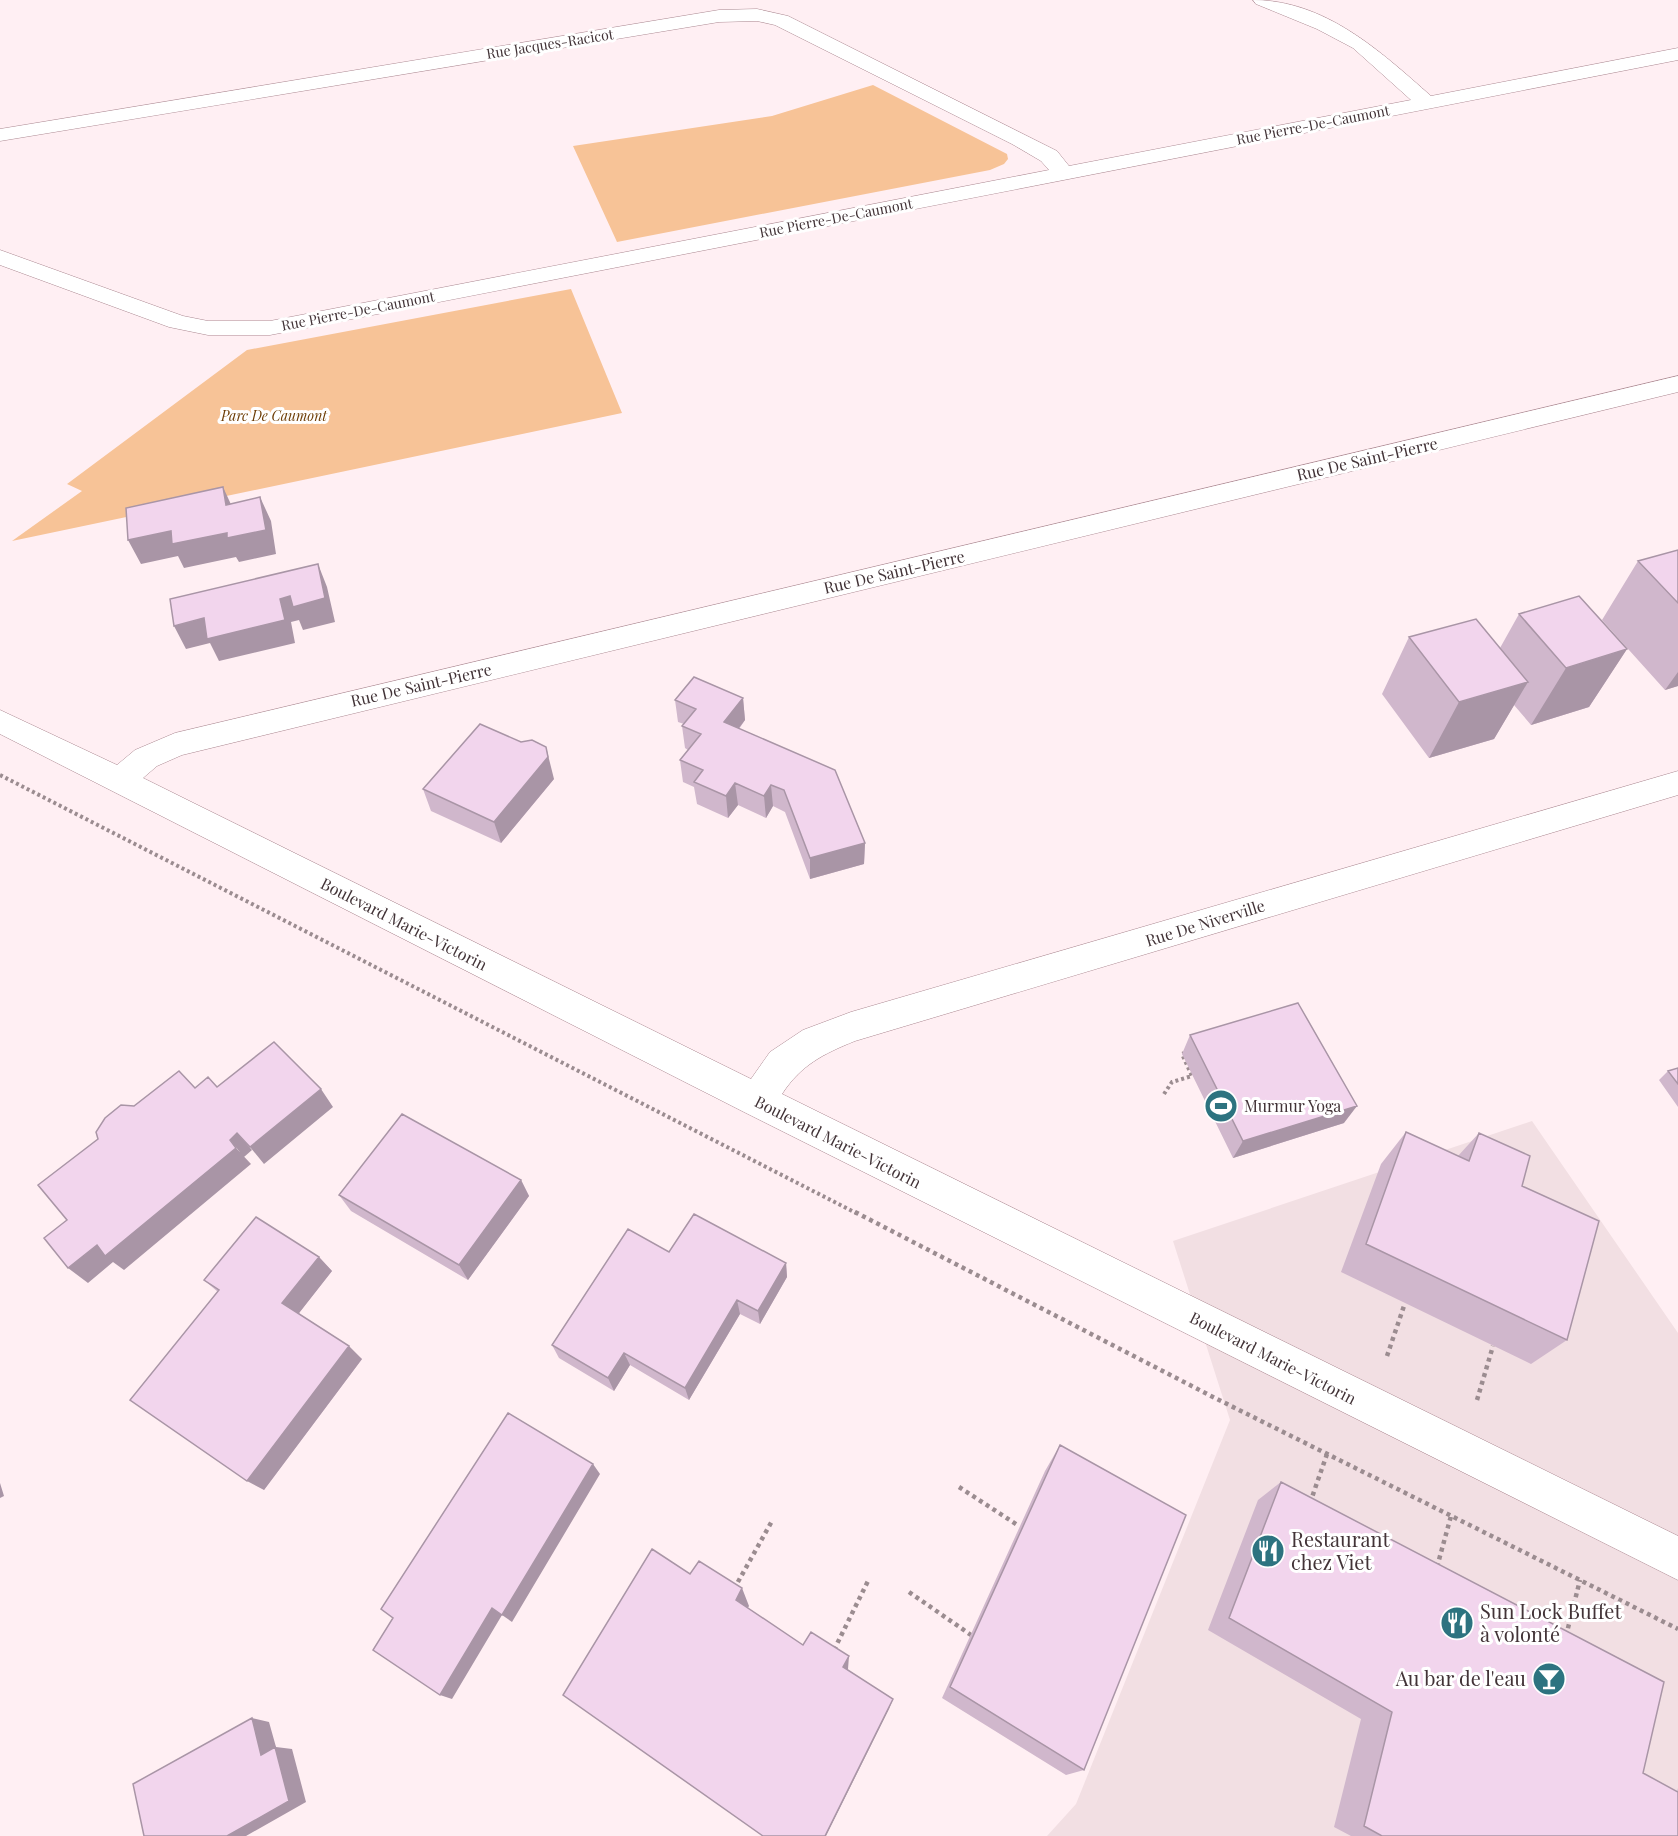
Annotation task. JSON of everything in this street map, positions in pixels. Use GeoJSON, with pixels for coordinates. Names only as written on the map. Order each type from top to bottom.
{"type":"FeatureCollection","features":[{"type":"Feature","properties":{"kind":"street"},"geometry":{"type":"LineString","coordinates":[[1263,0],[1324,25],[1360,44],[1427,103]]}},
{"type":"Feature","properties":{"kind":"street","name":"Rue Jacques-Racicot"},"geometry":{"type":"LineString","coordinates":[[0,135],[719,16],[757,15],[781,20],[1049,156],[1065,174]]}},
{"type":"Feature","properties":{"kind":"street","name":"Rue Pierre-De-Caumont"},"geometry":{"type":"LineString","coordinates":[[0,257],[177,322],[208,328],[262,329],[1678,54]]}},
{"type":"Feature","properties":{"kind":"street","name":"Rue De Saint-Pierre"},"geometry":{"type":"LineString","coordinates":[[120,781],[146,758],[175,745],[1678,384]]}},
{"type":"Feature","properties":{"kind":"street","name":"Boulevard Marie-Victorin"},"geometry":{"type":"LineString","coordinates":[[0,721],[1678,1559]]}},
{"type":"Feature","properties":{"kind":"street","name":"Rue De Niverville"},"geometry":{"type":"LineString","coordinates":[[757,1101],[782,1063],[815,1041],[851,1028],[1678,783]]}},
{"type":"Feature","properties":{"kind":"path"},"geometry":{"type":"LineString","coordinates":[[0,775],[1327,1454],[1678,1629]]}},
{"type":"Feature","properties":{"kind":"path"},"geometry":{"type":"LineString","coordinates":[[1164,1094],[1172,1082],[1192,1076],[1182,1054],[1192,1051]]}},
{"type":"Feature","properties":{"kind":"path"},"geometry":{"type":"LineString","coordinates":[[1386,1356],[1404,1303]]}},
{"type":"Feature","properties":{"kind":"path"},"geometry":{"type":"LineString","coordinates":[[1477,1400],[1493,1346]]}},
{"type":"Feature","properties":{"kind":"path"},"geometry":{"type":"LineString","coordinates":[[1307,1514],[1327,1454]]}},
{"type":"Feature","properties":{"kind":"path"},"geometry":{"type":"LineString","coordinates":[[959,1487],[1019,1526]]}},
{"type":"Feature","properties":{"kind":"path"},"geometry":{"type":"LineString","coordinates":[[1436,1569],[1451,1515]]}},
{"type":"Feature","properties":{"kind":"path"},"geometry":{"type":"LineString","coordinates":[[731,1594],[772,1521]]}},
{"type":"Feature","properties":{"kind":"path"},"geometry":{"type":"LineString","coordinates":[[1563,1648],[1580,1580]]}},
{"type":"Feature","properties":{"kind":"path"},"geometry":{"type":"LineString","coordinates":[[831,1658],[868,1581]]}},
{"type":"Feature","properties":{"kind":"path"},"geometry":{"type":"LineString","coordinates":[[909,1592],[971,1635]]}},
{"type":"Feature","properties":{"kind":"shaded area"},"geometry":{"type":"Polygon","coordinates":[[[1532,1121],[1678,1333],[1678,1836],[1047,1836],[1076,1804],[1230,1420],[1173,1241],[1532,1121]]]}},
{"type":"Feature","properties":{"kind":"green space"},"geometry":{"type":"Polygon","coordinates":[[[873,85],[1007,154],[1008,159],[1004,164],[990,170],[617,242],[573,146],[772,116],[873,85]]]}},
{"type":"Feature","properties":{"kind":"green space","name":"Parc De Caumont"},"geometry":{"type":"Polygon","coordinates":[[[571,289],[622,413],[12,541],[82,491],[67,484],[247,350],[571,289]]]}},
{"type":"Feature","properties":{"kind":"building"},"geometry":{"type":"Polygon","coordinates":[[[223,487],[226,505],[260,497],[266,530],[227,538],[227,533],[172,544],[171,531],[128,540],[126,508],[223,487]]]}},
{"type":"Feature","properties":{"kind":"building"},"geometry":{"type":"Polygon","coordinates":[[[1678,550],[1678,603],[1638,561],[1678,550]]]}},
{"type":"Feature","properties":{"kind":"building"},"geometry":{"type":"Polygon","coordinates":[[[318,564],[325,598],[293,607],[290,596],[280,599],[285,620],[207,639],[204,618],[174,626],[170,599],[318,564]]]}},
{"type":"Feature","properties":{"kind":"building"},"geometry":{"type":"Polygon","coordinates":[[[1579,596],[1627,649],[1566,668],[1519,614],[1579,596]]]}},
{"type":"Feature","properties":{"kind":"building"},"geometry":{"type":"Polygon","coordinates":[[[1476,619],[1528,682],[1459,702],[1409,637],[1476,619]]]}},
{"type":"Feature","properties":{"kind":"building"},"geometry":{"type":"Polygon","coordinates":[[[694,677],[743,698],[724,722],[835,770],[865,843],[810,858],[784,790],[771,785],[764,796],[735,783],[726,796],[694,782],[703,770],[680,760],[701,734],[682,726],[696,709],[675,700],[694,677]]]}},
{"type":"Feature","properties":{"kind":"building"},"geometry":{"type":"Polygon","coordinates":[[[480,724],[521,742],[532,740],[546,747],[548,757],[494,822],[423,789],[480,724]]]}},
{"type":"Feature","properties":{"kind":"building"},"geometry":{"type":"Polygon","coordinates":[[[1298,1003],[1357,1106],[1243,1141],[1190,1035],[1298,1003]]]}},
{"type":"Feature","properties":{"kind":"building"},"geometry":{"type":"Polygon","coordinates":[[[274,1042],[321,1089],[250,1147],[237,1133],[230,1140],[236,1148],[105,1256],[97,1245],[68,1268],[44,1238],[67,1220],[38,1185],[98,1139],[96,1132],[105,1118],[121,1105],[134,1106],[179,1071],[195,1088],[208,1077],[217,1087],[274,1042]]]}},
{"type":"Feature","properties":{"kind":"building"},"geometry":{"type":"Polygon","coordinates":[[[1678,1068],[1678,1084],[1668,1071],[1678,1068]]]}},
{"type":"Feature","properties":{"kind":"building"},"geometry":{"type":"Polygon","coordinates":[[[402,1114],[521,1180],[459,1265],[339,1195],[402,1114]]]}},
{"type":"Feature","properties":{"kind":"building"},"geometry":{"type":"Polygon","coordinates":[[[1406,1132],[1469,1161],[1479,1133],[1530,1156],[1522,1186],[1599,1221],[1567,1340],[1366,1244],[1406,1132]]]}},
{"type":"Feature","properties":{"kind":"building"},"geometry":{"type":"Polygon","coordinates":[[[694,1214],[786,1263],[758,1311],[737,1300],[685,1388],[624,1353],[608,1378],[552,1345],[628,1229],[669,1252],[694,1214]]]}},
{"type":"Feature","properties":{"kind":"building"},"geometry":{"type":"Polygon","coordinates":[[[256,1217],[319,1257],[282,1303],[349,1346],[247,1481],[130,1400],[219,1290],[204,1280],[256,1217]]]}},
{"type":"Feature","properties":{"kind":"building"},"geometry":{"type":"Polygon","coordinates":[[[508,1413],[593,1464],[502,1615],[492,1608],[440,1695],[373,1650],[393,1618],[381,1609],[508,1413]]]}},
{"type":"Feature","properties":{"kind":"building"},"geometry":{"type":"Polygon","coordinates":[[[1060,1445],[1186,1515],[1084,1770],[950,1687],[1060,1445]]]}},
{"type":"Feature","properties":{"kind":"building"},"geometry":{"type":"Polygon","coordinates":[[[1281,1482],[1664,1682],[1643,1773],[1678,1792],[1678,1836],[1382,1836],[1364,1826],[1392,1712],[1229,1618],[1281,1482]]]}},
{"type":"Feature","properties":{"kind":"building"},"geometry":{"type":"Polygon","coordinates":[[[652,1549],[690,1574],[699,1561],[742,1588],[736,1600],[803,1645],[811,1632],[849,1656],[843,1667],[893,1699],[825,1836],[763,1836],[563,1695],[652,1549]]]}},
{"type":"Feature","properties":{"kind":"building"},"geometry":{"type":"Polygon","coordinates":[[[252,1718],[261,1755],[275,1747],[289,1801],[227,1836],[144,1836],[133,1784],[252,1718]]]}},
{"type":"Feature","properties":{"kind":"place","name":"Murmur Yoga"},"geometry":{"type":"Point","coordinates":[1221,1106]}},
{"type":"Feature","properties":{"kind":"place","name":"Restaurant chez Viet"},"geometry":{"type":"Point","coordinates":[1268,1551]}},
{"type":"Feature","properties":{"kind":"place","name":"Sun Lock Buffet à volonté"},"geometry":{"type":"Point","coordinates":[1457,1623]}},
{"type":"Feature","properties":{"kind":"place","name":"Au bar de l'eau"},"geometry":{"type":"Point","coordinates":[1549,1679]}}]}
